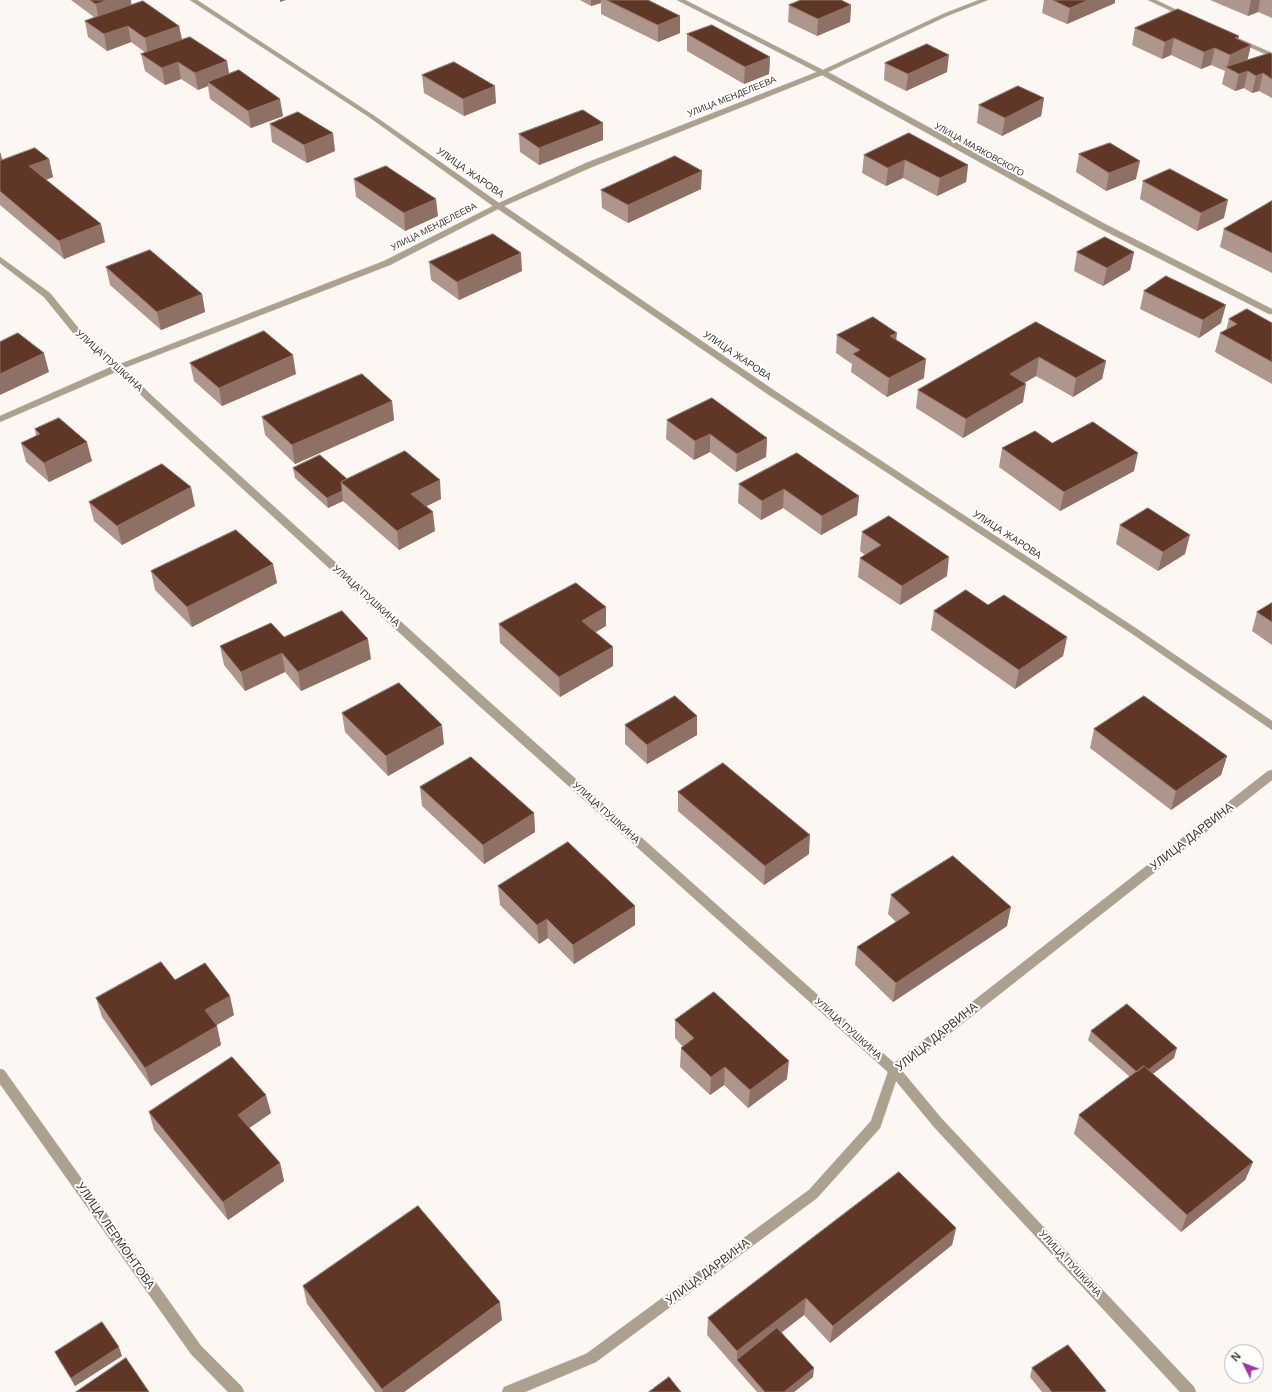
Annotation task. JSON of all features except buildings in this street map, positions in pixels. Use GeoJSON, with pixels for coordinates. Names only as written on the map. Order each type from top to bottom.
{"type":"FeatureCollection","features":[{"type":"Feature","properties":{"kind":"street","name":"УЛИЦА ЖАРОВА"},"geometry":{"type":"LineString","coordinates":[[193,0],[371,116],[498,206],[772,393],[1134,631],[1272,726]]}},
{"type":"Feature","properties":{"kind":"street","name":"УЛИЦА МАЯКОВСКОГО"},"geometry":{"type":"LineString","coordinates":[[680,0],[823,72],[1037,192],[1220,288],[1272,312]]}},
{"type":"Feature","properties":{"kind":"street","name":"УЛИЦА МЕНДЕЛЕЕВА"},"geometry":{"type":"LineString","coordinates":[[0,419],[119,367],[387,263],[498,206],[589,165],[823,72],[945,16],[985,0]]}},
{"type":"Feature","properties":{"kind":"street"},"geometry":{"type":"LineString","coordinates":[[1151,0],[1192,19]]}},
{"type":"Feature","properties":{"kind":"street"},"geometry":{"type":"LineString","coordinates":[[1234,38],[1272,55]]}},
{"type":"Feature","properties":{"kind":"street","name":"УЛИЦА ПУШКИНА"},"geometry":{"type":"LineString","coordinates":[[0,259],[47,295],[81,337],[119,367],[148,397],[480,700],[894,1070],[938,1122],[1189,1392]]}},
{"type":"Feature","properties":{"kind":"street","name":"УЛИЦА ДАРВИНА"},"geometry":{"type":"LineString","coordinates":[[509,1392],[591,1358],[813,1194],[876,1124],[894,1070],[1272,774]]}},
{"type":"Feature","properties":{"kind":"street","name":"УЛИЦА ЛЕРМОНТОВА"},"geometry":{"type":"LineString","coordinates":[[0,1074],[196,1350],[236,1392]]}}]}
